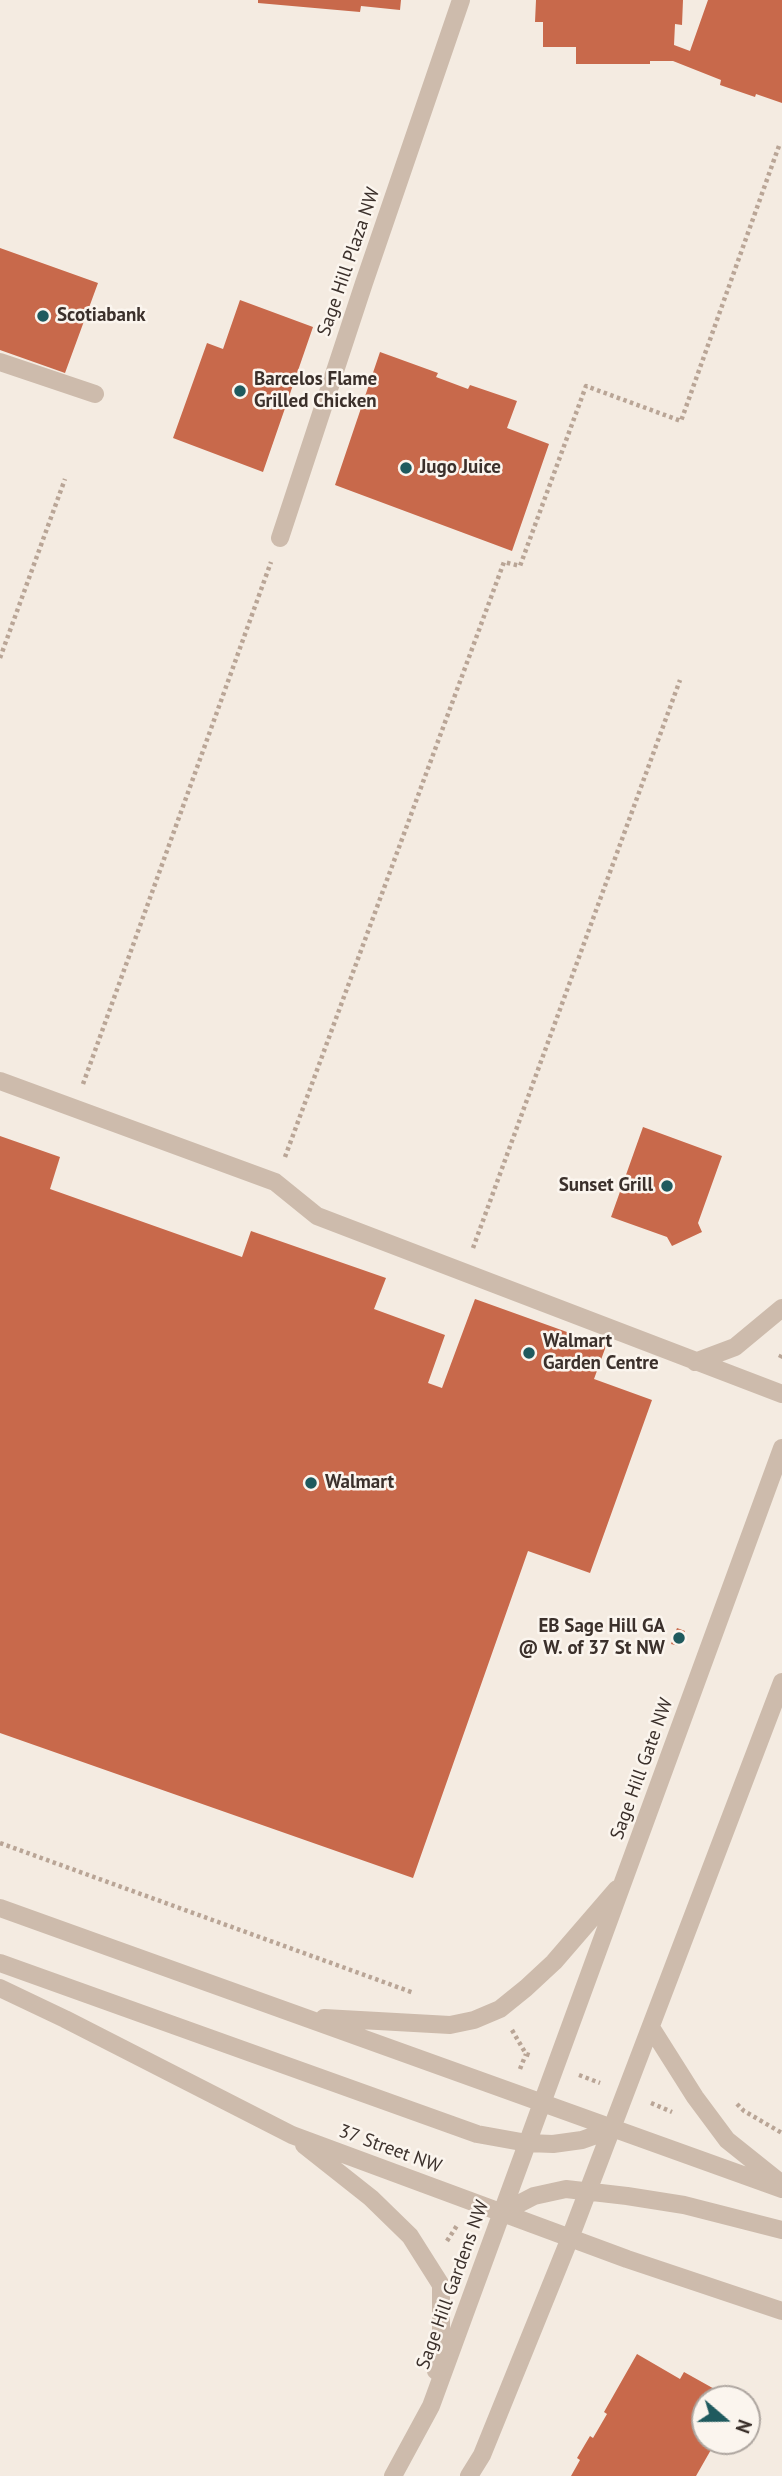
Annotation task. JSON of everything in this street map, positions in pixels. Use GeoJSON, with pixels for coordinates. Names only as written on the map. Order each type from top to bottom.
{"type":"FeatureCollection","features":[{"type":"Feature","properties":{"kind":"street","name":"Sage Hill Plaza NW"},"geometry":{"type":"LineString","coordinates":[[280,538],[461,0]]}},
{"type":"Feature","properties":{"kind":"street"},"geometry":{"type":"LineString","coordinates":[[0,362],[95,394]]}},
{"type":"Feature","properties":{"kind":"street"},"geometry":{"type":"LineString","coordinates":[[0,1081],[275,1182],[317,1216],[782,1394]]}},
{"type":"Feature","properties":{"kind":"street"},"geometry":{"type":"LineString","coordinates":[[695,1362],[735,1347],[782,1308]]}},
{"type":"Feature","properties":{"kind":"street","name":"Sage Hill Gate NW"},"geometry":{"type":"LineString","coordinates":[[541,2104],[782,1448]]}},
{"type":"Feature","properties":{"kind":"street"},"geometry":{"type":"LineString","coordinates":[[469,2476],[482,2455],[589,2192],[782,1682]]}},
{"type":"Feature","properties":{"kind":"street"},"geometry":{"type":"LineString","coordinates":[[303,2017],[450,2025],[474,2020],[500,2009],[554,1962],[624,1881]]}},
{"type":"Feature","properties":{"kind":"street"},"geometry":{"type":"LineString","coordinates":[[0,1908],[541,2104],[782,2186]]}},
{"type":"Feature","properties":{"kind":"street"},"geometry":{"type":"LineString","coordinates":[[0,1963],[477,2134],[527,2143],[553,2144],[582,2140],[613,2129]]}},
{"type":"Feature","properties":{"kind":"street","name":"37 Street NW"},"geometry":{"type":"LineString","coordinates":[[0,1988],[292,2135],[570,2238],[782,2311]]}},
{"type":"Feature","properties":{"kind":"street"},"geometry":{"type":"LineString","coordinates":[[652,2029],[698,2103],[727,2140],[782,2186]]}},
{"type":"Feature","properties":{"kind":"street","name":"Sage Hill Gardens NW"},"geometry":{"type":"LineString","coordinates":[[393,2476],[431,2406],[541,2104]]}},
{"type":"Feature","properties":{"kind":"street"},"geometry":{"type":"LineString","coordinates":[[292,2135],[370,2198],[410,2236],[441,2286],[441,2337],[431,2406]]}},
{"type":"Feature","properties":{"kind":"street"},"geometry":{"type":"LineString","coordinates":[[501,2213],[534,2196],[566,2189],[684,2205],[782,2230]]}},
{"type":"Feature","properties":{"kind":"path"},"geometry":{"type":"LineString","coordinates":[[284,1157],[504,562],[520,566],[586,386],[681,421],[779,143]]}},
{"type":"Feature","properties":{"kind":"path"},"geometry":{"type":"LineString","coordinates":[[0,658],[65,479]]}},
{"type":"Feature","properties":{"kind":"path"},"geometry":{"type":"LineString","coordinates":[[82,1084],[280,538]]}},
{"type":"Feature","properties":{"kind":"path"},"geometry":{"type":"LineString","coordinates":[[463,1273],[680,680]]}},
{"type":"Feature","properties":{"kind":"path"},"geometry":{"type":"LineString","coordinates":[[520,2069],[526,2053]]}},
{"type":"Feature","properties":{"kind":"path"},"geometry":{"type":"LineString","coordinates":[[447,2241],[461,2221]]}},
{"type":"Feature","properties":{"kind":"building"},"geometry":{"type":"Polygon","coordinates":[[[258,0],[401,0],[400,10],[361,6],[360,12],[258,3],[258,0]]]}},
{"type":"Feature","properties":{"kind":"building"},"geometry":{"type":"Polygon","coordinates":[[[536,0],[683,0],[682,25],[675,24],[674,45],[690,51],[708,0],[782,0],[782,103],[720,85],[721,80],[673,61],[650,61],[650,64],[576,64],[576,47],[543,47],[543,22],[535,22],[536,0]]]}},
{"type":"Feature","properties":{"kind":"building","name":"Scotiabank"},"geometry":{"type":"Polygon","coordinates":[[[0,248],[98,283],[65,373],[0,350],[0,248]]]}},
{"type":"Feature","properties":{"kind":"building","name":"Barcelos Flame Grilled Chicken"},"geometry":{"type":"Polygon","coordinates":[[[240,300],[313,327],[263,472],[173,438],[207,343],[223,349],[240,300]]]}},
{"type":"Feature","properties":{"kind":"building"},"geometry":{"type":"Polygon","coordinates":[[[380,352],[438,373],[436,377],[468,389],[470,385],[517,401],[507,428],[549,444],[512,551],[335,485],[380,352]]]}},
{"type":"Feature","properties":{"kind":"building","name":"Sunset Grill"},"geometry":{"type":"Polygon","coordinates":[[[643,1127],[722,1156],[698,1223],[702,1232],[672,1246],[667,1237],[611,1217],[643,1127]]]}},
{"type":"Feature","properties":{"kind":"building","name":"Walmart"},"geometry":{"type":"Polygon","coordinates":[[[0,1136],[60,1157],[50,1189],[242,1257],[251,1231],[386,1278],[374,1309],[445,1335],[428,1383],[442,1388],[475,1299],[606,1346],[594,1379],[652,1400],[590,1573],[528,1551],[413,1878],[0,1733],[0,1136]]]}},
{"type":"Feature","properties":{"kind":"building"},"geometry":{"type":"Polygon","coordinates":[[[677,1628],[685,1631],[679,1646],[671,1644],[677,1628]]]}},
{"type":"Feature","properties":{"kind":"building"},"geometry":{"type":"Polygon","coordinates":[[[637,2354],[680,2379],[684,2372],[707,2385],[691,2385],[691,2455],[708,2455],[696,2476],[571,2476],[580,2460],[577,2458],[607,2414],[604,2412],[637,2354]]]}},
{"type":"Feature","properties":{"kind":"place","name":"Scotiabank"},"geometry":{"type":"Point","coordinates":[43,316]}},
{"type":"Feature","properties":{"kind":"place","name":"Barcelos Flame Grilled Chicken"},"geometry":{"type":"Point","coordinates":[240,391]}},
{"type":"Feature","properties":{"kind":"place","name":"Jugo Juice"},"geometry":{"type":"Point","coordinates":[406,468]}},
{"type":"Feature","properties":{"kind":"place","name":"Sunset Grill"},"geometry":{"type":"Point","coordinates":[667,1186]}},
{"type":"Feature","properties":{"kind":"place","name":"Walmart Garden Centre"},"geometry":{"type":"Point","coordinates":[529,1353]}},
{"type":"Feature","properties":{"kind":"place","name":"Walmart"},"geometry":{"type":"Point","coordinates":[311,1483]}},
{"type":"Feature","properties":{"kind":"place","name":"EB Sage Hill GA @ W. of 37 St NW"},"geometry":{"type":"Point","coordinates":[679,1638]}}]}
